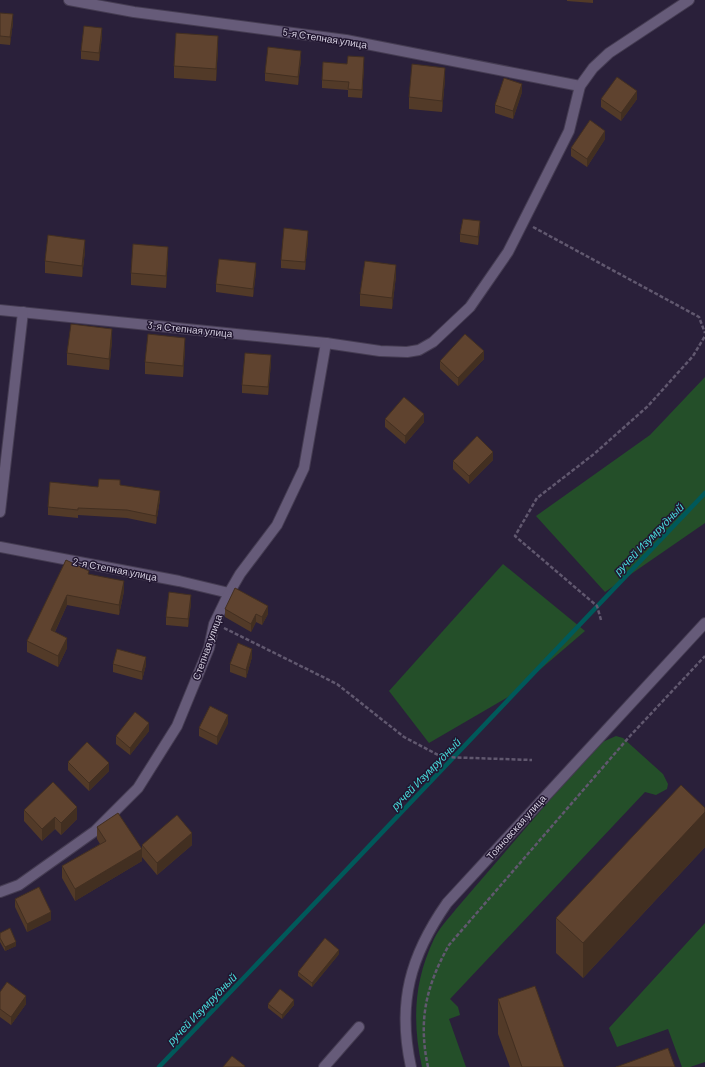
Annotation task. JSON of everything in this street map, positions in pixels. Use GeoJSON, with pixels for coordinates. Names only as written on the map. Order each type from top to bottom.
{"type":"FeatureCollection","features":[{"type":"Feature","properties":{"kind":"street","name":"5-я Степная улица"},"geometry":{"type":"LineString","coordinates":[[69,0],[134,12],[346,40],[580,86]]}},
{"type":"Feature","properties":{"kind":"street"},"geometry":{"type":"LineString","coordinates":[[580,86],[593,68],[609,53],[689,0]]}},
{"type":"Feature","properties":{"kind":"street","name":"3-я Степная улица"},"geometry":{"type":"LineString","coordinates":[[0,310],[326,343],[380,351],[407,352],[419,350],[433,342],[470,307],[508,252],[525,222],[569,131],[580,86]]}},
{"type":"Feature","properties":{"kind":"street"},"geometry":{"type":"LineString","coordinates":[[0,512],[23,312]]}},
{"type":"Feature","properties":{"kind":"street","name":"Степная улица"},"geometry":{"type":"LineString","coordinates":[[0,892],[19,885],[95,831],[138,788],[177,726],[209,648],[214,624],[229,593],[240,574],[277,525],[304,468],[326,343]]}},
{"type":"Feature","properties":{"kind":"street","name":"2-я Степная улица"},"geometry":{"type":"LineString","coordinates":[[0,547],[179,580],[229,593]]}},
{"type":"Feature","properties":{"kind":"street","name":"Тояновская улица"},"geometry":{"type":"LineString","coordinates":[[412,1067],[407,1048],[405,1020],[408,993],[412,969],[430,927],[447,903],[705,623]]}},
{"type":"Feature","properties":{"kind":"street"},"geometry":{"type":"LineString","coordinates":[[324,1067],[359,1027]]}},
{"type":"Feature","properties":{"kind":"path"},"geometry":{"type":"LineString","coordinates":[[525,222],[699,317],[705,334],[693,356],[648,406],[594,454],[537,498],[515,536],[597,606],[602,620]]}},
{"type":"Feature","properties":{"kind":"path"},"geometry":{"type":"LineString","coordinates":[[214,624],[337,684],[404,737],[442,757],[532,760]]}},
{"type":"Feature","properties":{"kind":"path"},"geometry":{"type":"LineString","coordinates":[[428,1067],[424,1042],[426,1000],[438,964],[449,945],[630,736],[705,656]]}},
{"type":"Feature","properties":{"kind":"green space"},"geometry":{"type":"Polygon","coordinates":[[[705,377],[705,523],[605,592],[536,516],[650,435],[705,377]]]}},
{"type":"Feature","properties":{"kind":"green space"},"geometry":{"type":"Polygon","coordinates":[[[503,564],[585,631],[508,697],[429,743],[389,691],[503,564]]]}},
{"type":"Feature","properties":{"kind":"green space"},"geometry":{"type":"Polygon","coordinates":[[[616,736],[623,738],[663,774],[668,784],[667,789],[656,795],[645,792],[450,999],[458,1007],[460,1015],[449,1019],[466,1067],[422,1067],[417,1034],[417,1002],[422,970],[436,935],[456,909],[598,744],[616,736]]]}},
{"type":"Feature","properties":{"kind":"green space"},"geometry":{"type":"Polygon","coordinates":[[[705,923],[705,1062],[690,1067],[682,1067],[668,1029],[617,1047],[609,1028],[705,923]]]}},
{"type":"Feature","properties":{"kind":"building"},"geometry":{"type":"Polygon","coordinates":[[[0,13],[13,14],[10,37],[0,36],[0,13]]]}},
{"type":"Feature","properties":{"kind":"building"},"geometry":{"type":"Polygon","coordinates":[[[84,26],[102,28],[99,53],[81,51],[84,26]]]}},
{"type":"Feature","properties":{"kind":"building"},"geometry":{"type":"Polygon","coordinates":[[[176,33],[218,36],[216,69],[174,66],[176,33]]]}},
{"type":"Feature","properties":{"kind":"building"},"geometry":{"type":"Polygon","coordinates":[[[268,47],[301,51],[298,77],[265,73],[268,47]]]}},
{"type":"Feature","properties":{"kind":"building"},"geometry":{"type":"Polygon","coordinates":[[[348,56],[364,57],[362,90],[348,89],[349,82],[322,80],[323,62],[347,64],[348,56]]]}},
{"type":"Feature","properties":{"kind":"building"},"geometry":{"type":"Polygon","coordinates":[[[412,64],[445,68],[442,101],[409,97],[412,64]]]}},
{"type":"Feature","properties":{"kind":"building"},"geometry":{"type":"Polygon","coordinates":[[[617,77],[637,91],[621,113],[601,99],[617,77]]]}},
{"type":"Feature","properties":{"kind":"building"},"geometry":{"type":"Polygon","coordinates":[[[504,78],[522,84],[513,111],[495,105],[504,78]]]}},
{"type":"Feature","properties":{"kind":"building"},"geometry":{"type":"Polygon","coordinates":[[[590,120],[605,131],[587,159],[571,148],[590,120]]]}},
{"type":"Feature","properties":{"kind":"building"},"geometry":{"type":"Polygon","coordinates":[[[463,219],[480,221],[478,237],[460,234],[463,219]]]}},
{"type":"Feature","properties":{"kind":"building"},"geometry":{"type":"Polygon","coordinates":[[[284,228],[308,231],[305,262],[281,260],[284,228]]]}},
{"type":"Feature","properties":{"kind":"building"},"geometry":{"type":"Polygon","coordinates":[[[48,235],[85,240],[82,266],[45,261],[48,235]]]}},
{"type":"Feature","properties":{"kind":"building"},"geometry":{"type":"Polygon","coordinates":[[[133,244],[168,247],[166,276],[131,273],[133,244]]]}},
{"type":"Feature","properties":{"kind":"building"},"geometry":{"type":"Polygon","coordinates":[[[219,259],[256,263],[253,289],[216,284],[219,259]]]}},
{"type":"Feature","properties":{"kind":"building"},"geometry":{"type":"Polygon","coordinates":[[[365,261],[396,265],[392,298],[360,294],[365,261]]]}},
{"type":"Feature","properties":{"kind":"building"},"geometry":{"type":"Polygon","coordinates":[[[71,324],[112,329],[109,359],[67,353],[71,324]]]}},
{"type":"Feature","properties":{"kind":"building"},"geometry":{"type":"Polygon","coordinates":[[[148,334],[185,338],[183,366],[145,362],[148,334]]]}},
{"type":"Feature","properties":{"kind":"building"},"geometry":{"type":"Polygon","coordinates":[[[465,334],[484,351],[458,378],[440,361],[465,334]]]}},
{"type":"Feature","properties":{"kind":"building"},"geometry":{"type":"Polygon","coordinates":[[[245,353],[271,355],[268,387],[242,385],[245,353]]]}},
{"type":"Feature","properties":{"kind":"building"},"geometry":{"type":"Polygon","coordinates":[[[404,397],[424,414],[405,436],[385,419],[404,397]]]}},
{"type":"Feature","properties":{"kind":"building"},"geometry":{"type":"Polygon","coordinates":[[[477,436],[493,452],[469,476],[453,461],[477,436]]]}},
{"type":"Feature","properties":{"kind":"building"},"geometry":{"type":"Polygon","coordinates":[[[99,479],[120,480],[120,485],[160,491],[156,516],[127,510],[78,508],[78,510],[48,507],[50,482],[98,487],[99,479]]]}},
{"type":"Feature","properties":{"kind":"building"},"geometry":{"type":"Polygon","coordinates":[[[66,560],[89,571],[88,574],[124,581],[119,605],[67,595],[51,630],[67,638],[58,656],[27,641],[66,560]]]}},
{"type":"Feature","properties":{"kind":"building"},"geometry":{"type":"Polygon","coordinates":[[[235,588],[268,606],[262,617],[256,614],[251,624],[225,609],[235,588]]]}},
{"type":"Feature","properties":{"kind":"building"},"geometry":{"type":"Polygon","coordinates":[[[169,592],[191,595],[188,619],[166,617],[169,592]]]}},
{"type":"Feature","properties":{"kind":"building"},"geometry":{"type":"Polygon","coordinates":[[[238,643],[252,649],[246,670],[230,664],[238,643]]]}},
{"type":"Feature","properties":{"kind":"building"},"geometry":{"type":"Polygon","coordinates":[[[117,649],[146,657],[142,672],[113,664],[117,649]]]}},
{"type":"Feature","properties":{"kind":"building"},"geometry":{"type":"Polygon","coordinates":[[[210,706],[228,715],[217,737],[199,728],[210,706]]]}},
{"type":"Feature","properties":{"kind":"building"},"geometry":{"type":"Polygon","coordinates":[[[135,712],[149,723],[130,748],[116,736],[135,712]]]}},
{"type":"Feature","properties":{"kind":"building"},"geometry":{"type":"Polygon","coordinates":[[[87,742],[109,763],[89,783],[68,762],[87,742]]]}},
{"type":"Feature","properties":{"kind":"building"},"geometry":{"type":"Polygon","coordinates":[[[53,782],[77,807],[61,823],[55,817],[42,829],[24,810],[53,782]]]}},
{"type":"Feature","properties":{"kind":"building"},"geometry":{"type":"Polygon","coordinates":[[[681,785],[705,808],[705,812],[583,943],[556,918],[681,785]]]}},
{"type":"Feature","properties":{"kind":"building"},"geometry":{"type":"Polygon","coordinates":[[[118,813],[142,849],[75,889],[62,866],[106,841],[97,827],[118,813]]]}},
{"type":"Feature","properties":{"kind":"building"},"geometry":{"type":"Polygon","coordinates":[[[177,815],[192,833],[157,863],[142,845],[177,815]]]}},
{"type":"Feature","properties":{"kind":"building"},"geometry":{"type":"Polygon","coordinates":[[[39,887],[51,912],[27,924],[15,899],[39,887]]]}},
{"type":"Feature","properties":{"kind":"building"},"geometry":{"type":"Polygon","coordinates":[[[10,928],[16,942],[5,947],[0,938],[0,933],[10,928]]]}},
{"type":"Feature","properties":{"kind":"building"},"geometry":{"type":"Polygon","coordinates":[[[325,938],[339,950],[312,983],[298,972],[325,938]]]}},
{"type":"Feature","properties":{"kind":"building"},"geometry":{"type":"Polygon","coordinates":[[[7,982],[26,996],[11,1017],[0,1009],[0,992],[7,982]]]}},
{"type":"Feature","properties":{"kind":"building"},"geometry":{"type":"Polygon","coordinates":[[[535,986],[564,1067],[522,1067],[498,999],[535,986]]]}},
{"type":"Feature","properties":{"kind":"building"},"geometry":{"type":"Polygon","coordinates":[[[280,989],[294,1000],[282,1015],[268,1004],[280,989]]]}},
{"type":"Feature","properties":{"kind":"building"},"geometry":{"type":"Polygon","coordinates":[[[668,1048],[675,1067],[616,1067],[668,1048]]]}},
{"type":"Feature","properties":{"kind":"building"},"geometry":{"type":"Polygon","coordinates":[[[232,1056],[245,1066],[223,1067],[232,1056]]]}},
{"type":"Feature","properties":{"kind":"waterway","name":"ручей Изумрудный"},"geometry":{"type":"LineString","coordinates":[[159,1067],[705,493]]}}]}
